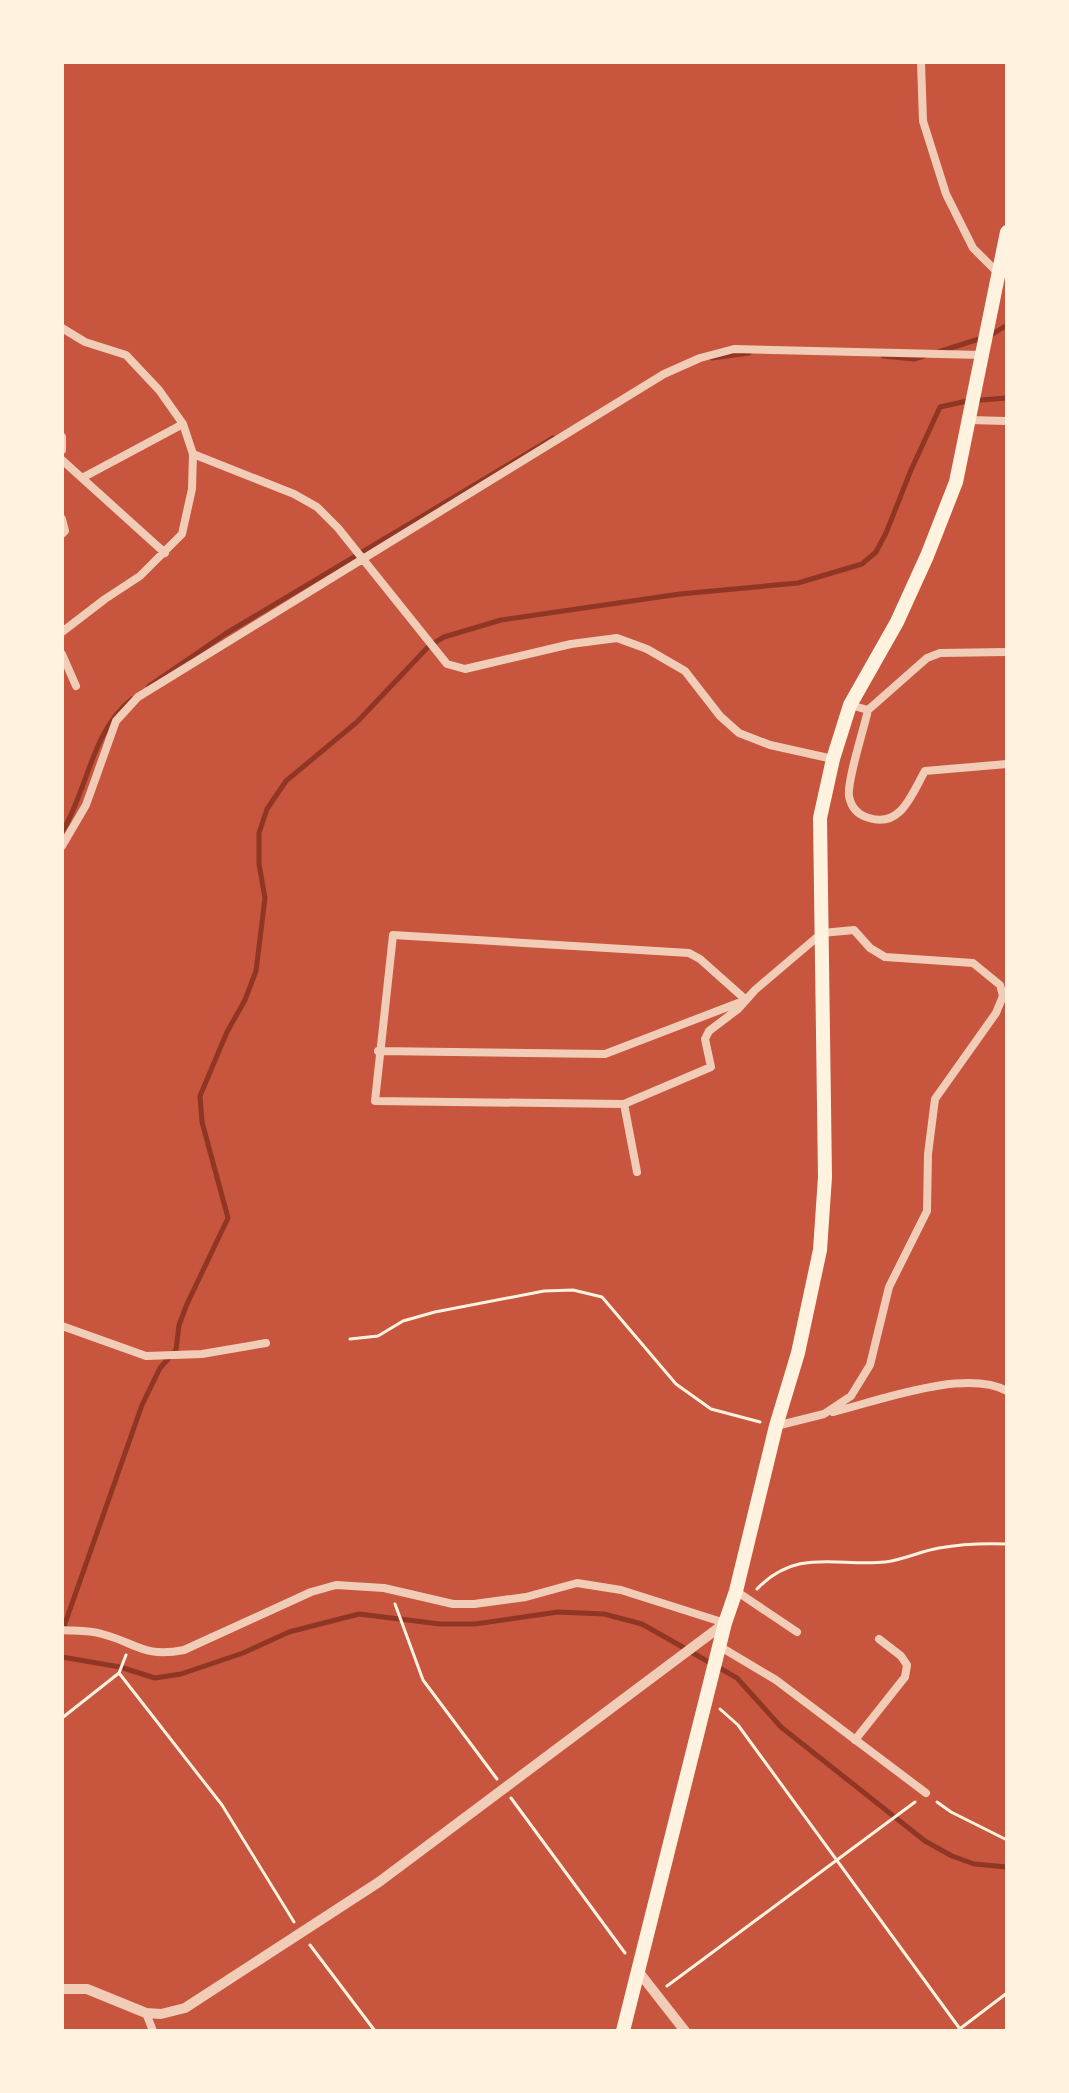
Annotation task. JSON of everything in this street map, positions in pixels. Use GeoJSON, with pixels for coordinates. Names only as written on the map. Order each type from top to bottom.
{"type":"FeatureCollection","features":[{"type":"Feature","properties":{"kind":"main road"},"geometry":{"type":"LineString","coordinates":[[623,2031],[725,1623],[742,1594],[776,1426],[798,1353],[820,1250],[825,1177],[820,818],[833,759],[850,705],[897,622],[956,482],[1007,232]]}},
{"type":"Feature","properties":{"kind":"street"},"geometry":{"type":"LineString","coordinates":[[921,62],[923,121],[946,194],[973,248],[999,273]]}},
{"type":"Feature","properties":{"kind":"street"},"geometry":{"type":"LineString","coordinates":[[62,328],[85,342],[126,355],[159,390],[183,424],[193,454],[192,489],[182,534],[140,576],[62,632]]}},
{"type":"Feature","properties":{"kind":"street"},"geometry":{"type":"LineString","coordinates":[[62,846],[86,805],[116,721],[138,697],[664,374],[700,358],[734,349],[982,355]]}},
{"type":"Feature","properties":{"kind":"street"},"geometry":{"type":"LineString","coordinates":[[968,420],[1007,421]]}},
{"type":"Feature","properties":{"kind":"street"},"geometry":{"type":"LineString","coordinates":[[82,478],[183,424]]}},
{"type":"Feature","properties":{"kind":"street"},"geometry":{"type":"LineString","coordinates":[[62,437],[62,450]]}},
{"type":"Feature","properties":{"kind":"street"},"geometry":{"type":"LineString","coordinates":[[193,454],[294,494],[317,507],[363,558],[447,664],[465,669],[571,644],[617,638],[647,649],[685,671],[720,716],[739,733],[770,745],[833,759]]}},
{"type":"Feature","properties":{"kind":"street"},"geometry":{"type":"LineString","coordinates":[[62,460],[165,553]]}},
{"type":"Feature","properties":{"kind":"street"},"geometry":{"type":"LineString","coordinates":[[62,519],[65,531],[62,534]]}},
{"type":"Feature","properties":{"kind":"street"},"geometry":{"type":"LineString","coordinates":[[1007,652],[940,653],[927,658],[868,710],[848,793],[852,807],[863,817],[881,822],[895,818],[907,804],[925,771],[1007,764]]}},
{"type":"Feature","properties":{"kind":"street"},"geometry":{"type":"LineString","coordinates":[[62,654],[76,686]]}},
{"type":"Feature","properties":{"kind":"street"},"geometry":{"type":"LineString","coordinates":[[850,705],[868,710]]}},
{"type":"Feature","properties":{"kind":"street"},"geometry":{"type":"LineString","coordinates":[[746,1000],[689,953],[393,935],[378,1051],[375,1101],[624,1104],[711,1067],[705,1039],[709,1031],[746,1000],[822,933],[854,930],[870,948],[885,957],[973,963],[1000,985],[1003,996],[996,1013],[935,1099],[928,1154],[927,1211],[889,1287],[870,1365],[851,1396],[824,1414]]}},
{"type":"Feature","properties":{"kind":"street"},"geometry":{"type":"LineString","coordinates":[[378,1051],[605,1054],[746,1000]]}},
{"type":"Feature","properties":{"kind":"street"},"geometry":{"type":"LineString","coordinates":[[624,1104],[637,1172]]}},
{"type":"Feature","properties":{"kind":"street"},"geometry":{"type":"LineString","coordinates":[[62,1326],[146,1356],[202,1354],[266,1343]]}},
{"type":"Feature","properties":{"kind":"street"},"geometry":{"type":"LineString","coordinates":[[776,1426],[926,1388],[963,1383],[996,1385],[1007,1391]]}},
{"type":"Feature","properties":{"kind":"street"},"geometry":{"type":"LineString","coordinates":[[62,1630],[99,1633],[146,1652],[164,1654],[184,1650],[311,1592],[336,1585],[384,1588],[453,1604],[526,1597],[577,1583],[621,1590],[725,1623]]}},
{"type":"Feature","properties":{"kind":"street"},"geometry":{"type":"LineString","coordinates":[[742,1594],[797,1632]]}},
{"type":"Feature","properties":{"kind":"street"},"geometry":{"type":"LineString","coordinates":[[62,1989],[87,1989],[146,2013],[161,2014],[185,2008],[379,1882],[725,1623]]}},
{"type":"Feature","properties":{"kind":"street"},"geometry":{"type":"LineString","coordinates":[[855,1740],[905,1677],[907,1665],[901,1656],[879,1639]]}},
{"type":"Feature","properties":{"kind":"street"},"geometry":{"type":"LineString","coordinates":[[719,1646],[776,1680],[926,1793]]}},
{"type":"Feature","properties":{"kind":"street"},"geometry":{"type":"LineString","coordinates":[[638,1971],[685,2031]]}},
{"type":"Feature","properties":{"kind":"street"},"geometry":{"type":"LineString","coordinates":[[146,2013],[153,2031]]}},
{"type":"Feature","properties":{"kind":"path"},"geometry":{"type":"LineString","coordinates":[[350,1339],[378,1336],[403,1321],[435,1312],[544,1291],[573,1290],[602,1297],[676,1384],[711,1409],[776,1426]]}},
{"type":"Feature","properties":{"kind":"path"},"geometry":{"type":"LineString","coordinates":[[742,1594],[795,1565],[821,1559],[885,1562],[938,1548],[1007,1544]]}},
{"type":"Feature","properties":{"kind":"path"},"geometry":{"type":"LineString","coordinates":[[62,1718],[119,1673],[130,1645]]}},
{"type":"Feature","properties":{"kind":"path"},"geometry":{"type":"LineString","coordinates":[[119,1673],[222,1805],[301,1934],[375,2031]]}},
{"type":"Feature","properties":{"kind":"path"},"geometry":{"type":"LineString","coordinates":[[705,1703],[718,1707],[738,1725],[958,2030],[1007,1993]]}},
{"type":"Feature","properties":{"kind":"path"},"geometry":{"type":"LineString","coordinates":[[657,1994],[926,1793],[951,1812],[1007,1840]]}},
{"type":"Feature","properties":{"kind":"waterway"},"geometry":{"type":"LineString","coordinates":[[991,335],[1007,325]]}},
{"type":"Feature","properties":{"kind":"waterway"},"geometry":{"type":"LineString","coordinates":[[938,352],[982,338]]}},
{"type":"Feature","properties":{"kind":"waterway"},"geometry":{"type":"LineString","coordinates":[[712,358],[749,353]]}},
{"type":"Feature","properties":{"kind":"waterway"},"geometry":{"type":"LineString","coordinates":[[883,356],[914,359],[924,356]]}},
{"type":"Feature","properties":{"kind":"waterway"},"geometry":{"type":"LineString","coordinates":[[62,1632],[142,1405],[160,1368],[176,1350],[179,1325],[187,1304],[228,1218],[202,1122],[200,1096],[256,971],[265,898],[259,864],[259,833],[267,809],[286,781],[357,722],[429,646],[444,637],[501,620],[680,594],[798,583],[862,564],[876,552],[886,533],[940,407],[1007,398]]}},
{"type":"Feature","properties":{"kind":"waterway"},"geometry":{"type":"LineString","coordinates":[[149,686],[225,634],[553,438]]}},
{"type":"Feature","properties":{"kind":"waterway"},"geometry":{"type":"LineString","coordinates":[[62,832],[107,727],[132,699]]}},
{"type":"Feature","properties":{"kind":"waterway"},"geometry":{"type":"LineString","coordinates":[[62,1657],[120,1667],[155,1678],[181,1674],[243,1653],[289,1632],[359,1614],[440,1624],[475,1624],[558,1612],[604,1614],[642,1624],[737,1678],[781,1727],[925,1841],[974,1864],[1007,1867]]}}]}
